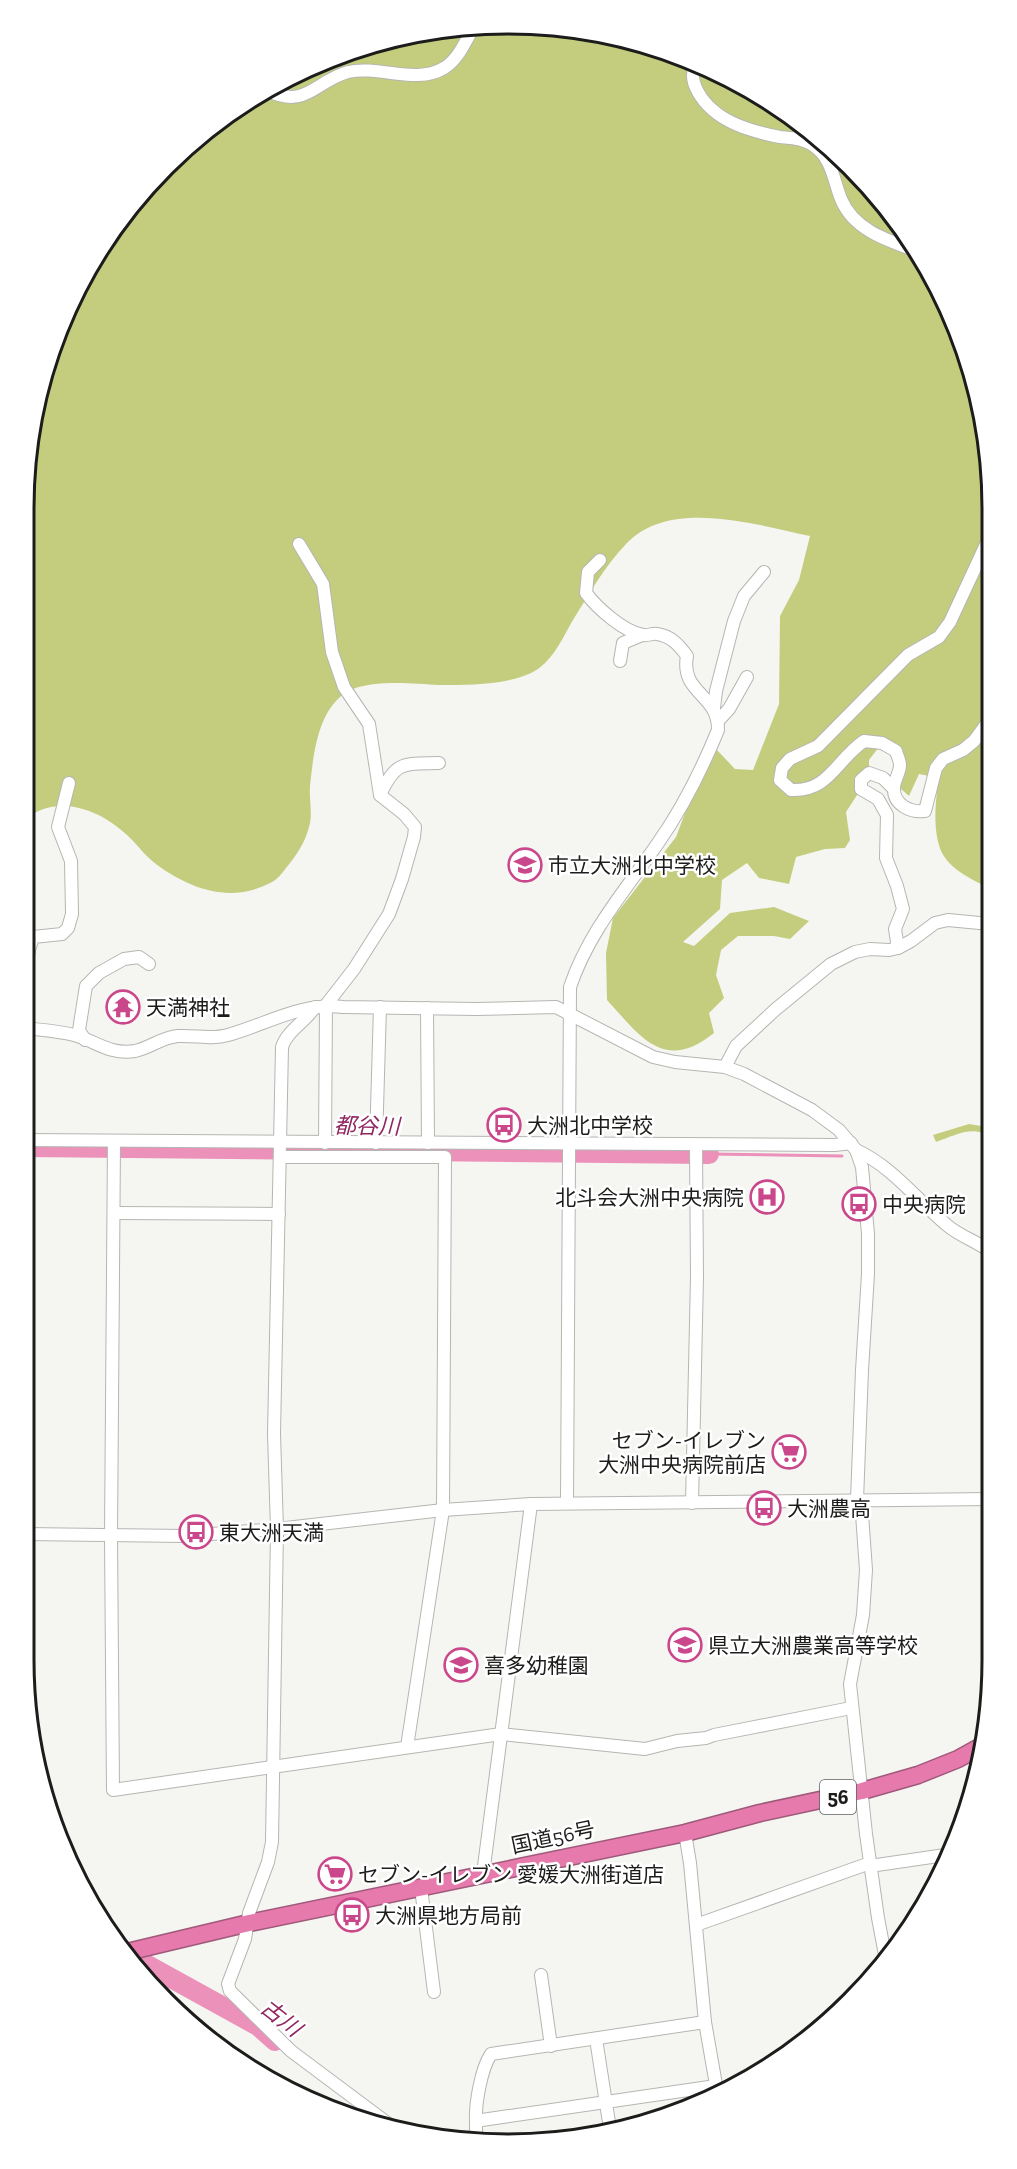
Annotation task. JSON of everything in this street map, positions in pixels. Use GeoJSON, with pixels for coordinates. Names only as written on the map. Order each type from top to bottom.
{"type":"FeatureCollection","features":[{"type":"Feature","properties":{"kind":"highway","name":"国道56号"},"geometry":{"type":"LineString","coordinates":[[137,1955],[249,1923],[685,1833],[862,1791],[918,1775],[973,1750]]}},
{"type":"Feature","properties":{"kind":"street"},"geometry":{"type":"LineString","coordinates":[[277,95],[304,96],[348,72],[362,70],[424,74],[443,69],[456,58],[468,37]]}},
{"type":"Feature","properties":{"kind":"street"},"geometry":{"type":"LineString","coordinates":[[692,72],[694,86],[703,102],[729,122],[750,130],[801,139],[811,144],[823,154],[832,168],[842,201],[852,216],[865,228],[884,239],[904,246]]}},
{"type":"Feature","properties":{"kind":"street"},"geometry":{"type":"LineString","coordinates":[[299,544],[324,584],[332,652],[344,687],[369,724],[380,795],[404,814],[415,827],[402,879],[389,914],[354,969],[320,1006],[284,1039],[282,1047],[274,1434],[277,1529],[272,1842],[268,1862],[249,1913],[245,1939],[228,1984],[230,1991],[291,2051],[377,2115]]}},
{"type":"Feature","properties":{"kind":"street"},"geometry":{"type":"LineString","coordinates":[[982,553],[950,622],[939,637],[908,656],[818,746],[790,759],[782,768],[780,780],[791,790],[804,790],[823,782],[855,747],[864,741],[882,743],[896,751],[900,764],[894,789],[896,798],[904,807],[915,812],[925,811],[936,768],[943,759],[963,750],[974,741],[982,730]]}},
{"type":"Feature","properties":{"kind":"street"},"geometry":{"type":"LineString","coordinates":[[600,560],[588,572],[586,593],[597,607],[616,622],[642,635]]}},
{"type":"Feature","properties":{"kind":"street"},"geometry":{"type":"LineString","coordinates":[[567,1503],[570,987],[579,962],[601,922],[659,843],[711,747],[718,730],[714,708],[716,692],[734,621],[744,596],[764,572]]}},
{"type":"Feature","properties":{"kind":"street"},"geometry":{"type":"LineString","coordinates":[[620,661],[623,643],[642,635],[656,633],[675,641],[687,656],[684,669],[689,681],[714,708]]}},
{"type":"Feature","properties":{"kind":"street"},"geometry":{"type":"LineString","coordinates":[[718,721],[729,709],[747,677]]}},
{"type":"Feature","properties":{"kind":"street"},"geometry":{"type":"LineString","coordinates":[[380,795],[389,775],[404,764],[439,763]]}},
{"type":"Feature","properties":{"kind":"street"},"geometry":{"type":"LineString","coordinates":[[894,789],[883,778],[869,773],[861,780],[861,789],[878,799],[887,815],[885,858],[897,886],[903,909],[895,929],[898,948]]}},
{"type":"Feature","properties":{"kind":"street"},"geometry":{"type":"LineString","coordinates":[[34,937],[62,934],[68,928],[72,914],[71,861],[58,827],[69,783]]}},
{"type":"Feature","properties":{"kind":"street"},"geometry":{"type":"LineString","coordinates":[[725,1067],[736,1046],[776,1009],[831,964],[855,952],[898,948],[935,922],[948,920],[982,923]]}},
{"type":"Feature","properties":{"kind":"street"},"geometry":{"type":"LineString","coordinates":[[85,1040],[79,1030],[86,986],[99,973],[124,959],[140,957],[149,964]]}},
{"type":"Feature","properties":{"kind":"street"},"geometry":{"type":"LineString","coordinates":[[320,1006],[326,1143]]}},
{"type":"Feature","properties":{"kind":"street"},"geometry":{"type":"LineString","coordinates":[[34,1029],[77,1036],[118,1052],[137,1051],[162,1039],[180,1036],[208,1039],[227,1036],[320,1006],[556,1007],[653,1057],[675,1062],[725,1067],[812,1110],[839,1130],[853,1147],[862,1167],[868,1233],[859,1500],[866,1570],[863,1616],[850,1684],[870,1864],[884,1950]]}},
{"type":"Feature","properties":{"kind":"street"},"geometry":{"type":"LineString","coordinates":[[376,1143],[380,1007]]}},
{"type":"Feature","properties":{"kind":"street"},"geometry":{"type":"LineString","coordinates":[[428,1008],[428,1143]]}},
{"type":"Feature","properties":{"kind":"street"},"geometry":{"type":"LineString","coordinates":[[34,1141],[114,1146],[280,1150],[696,1151],[835,1145],[853,1147],[872,1158],[907,1186],[949,1227],[982,1247]]}},
{"type":"Feature","properties":{"kind":"street"},"geometry":{"type":"LineString","coordinates":[[280,1150],[326,1143],[428,1143],[445,1151]]}},
{"type":"Feature","properties":{"kind":"street"},"geometry":{"type":"LineString","coordinates":[[114,1146],[111,1536],[113,1790],[501,1734],[645,1749],[851,1708]]}},
{"type":"Feature","properties":{"kind":"street"},"geometry":{"type":"LineString","coordinates":[[407,1747],[443,1510],[445,1151]]}},
{"type":"Feature","properties":{"kind":"street"},"geometry":{"type":"LineString","coordinates":[[692,1503],[697,1277],[696,1151]]}},
{"type":"Feature","properties":{"kind":"street"},"geometry":{"type":"LineString","coordinates":[[114,1213],[279,1214]]}},
{"type":"Feature","properties":{"kind":"street"},"geometry":{"type":"LineString","coordinates":[[34,1534],[185,1536],[277,1529],[443,1510],[531,1504],[982,1499]]}},
{"type":"Feature","properties":{"kind":"street"},"geometry":{"type":"LineString","coordinates":[[483,1874],[531,1504]]}},
{"type":"Feature","properties":{"kind":"street"},"geometry":{"type":"LineString","coordinates":[[685,1833],[690,1863],[705,2022],[716,2087]]}},
{"type":"Feature","properties":{"kind":"street"},"geometry":{"type":"LineString","coordinates":[[696,1925],[870,1864],[940,1855]]}},
{"type":"Feature","properties":{"kind":"street"},"geometry":{"type":"LineString","coordinates":[[421,1888],[434,1992]]}},
{"type":"Feature","properties":{"kind":"street"},"geometry":{"type":"LineString","coordinates":[[541,1975],[551,2046]]}},
{"type":"Feature","properties":{"kind":"street"},"geometry":{"type":"LineString","coordinates":[[476,2133],[476,2114],[482,2078],[486,2061],[491,2054],[705,2022]]}},
{"type":"Feature","properties":{"kind":"street"},"geometry":{"type":"LineString","coordinates":[[596,2039],[609,2123]]}},
{"type":"Feature","properties":{"kind":"street"},"geometry":{"type":"LineString","coordinates":[[476,2122],[605,2102],[703,2092]]}},
{"type":"Feature","properties":{"kind":"green space"},"geometry":{"type":"Polygon","coordinates":[[[508,34],[601,44],[661,60],[690,71],[718,83],[772,114],[797,132],[844,173],[885,220],[903,245],[934,299],[957,356],[973,416],[978,447],[982,508],[982,884],[951,865],[938,843],[935,820],[942,761],[934,777],[919,774],[909,796],[901,789],[900,764],[882,743],[869,760],[869,773],[846,812],[850,840],[845,848],[825,849],[796,857],[789,884],[759,878],[747,863],[722,880],[720,909],[683,942],[694,946],[730,913],[774,907],[809,921],[790,939],[774,936],[738,936],[721,950],[716,975],[724,998],[709,1013],[714,1033],[696,1045],[681,1050],[667,1050],[643,1037],[607,1000],[606,953],[613,918],[676,837],[693,792],[716,749],[735,769],[753,770],[779,704],[780,616],[799,580],[810,536],[740,521],[714,518],[666,521],[644,530],[626,544],[591,590],[556,650],[545,663],[531,673],[510,680],[486,684],[372,684],[348,691],[339,698],[326,716],[317,739],[310,786],[310,822],[305,838],[297,854],[278,878],[257,889],[227,893],[212,891],[183,881],[152,861],[116,826],[91,812],[64,806],[50,807],[34,814],[34,508],[39,447],[51,386],[60,356],[83,299],[114,245],[132,220],[173,173],[220,132],[245,114],[299,83],[327,71],[356,60],[416,44],[508,34]]]}},
{"type":"Feature","properties":{"kind":"green space"},"geometry":{"type":"Polygon","coordinates":[[[969,1124],[982,1126],[982,1133],[965,1132],[936,1142],[933,1135],[969,1124]]]}},
{"type":"Feature","properties":{"kind":"waterway","name":"都谷川"},"geometry":{"type":"LineString","coordinates":[[34,1147],[709,1154]]}},
{"type":"Feature","properties":{"kind":"waterway"},"geometry":{"type":"LineString","coordinates":[[709,1154],[842,1156]]}},
{"type":"Feature","properties":{"kind":"waterway","name":"古川"},"geometry":{"type":"LineString","coordinates":[[144,1963],[258,2026],[275,2041]]}},
{"type":"Feature","properties":{"kind":"place","name":"市立大洲北中学校"},"geometry":{"type":"Point","coordinates":[525,865]}},
{"type":"Feature","properties":{"kind":"place","name":"天満神社"},"geometry":{"type":"Point","coordinates":[123,1007]}},
{"type":"Feature","properties":{"kind":"place","name":"大洲北中学校"},"geometry":{"type":"Point","coordinates":[504,1125]}},
{"type":"Feature","properties":{"kind":"place","name":"北斗会大洲中央病院"},"geometry":{"type":"Point","coordinates":[767,1197]}},
{"type":"Feature","properties":{"kind":"place","name":"中央病院"},"geometry":{"type":"Point","coordinates":[859,1204]}},
{"type":"Feature","properties":{"kind":"place","name":"セブン-イレブン 大洲中央病院前店"},"geometry":{"type":"Point","coordinates":[789,1452]}},
{"type":"Feature","properties":{"kind":"place","name":"大洲農高"},"geometry":{"type":"Point","coordinates":[764,1508]}},
{"type":"Feature","properties":{"kind":"place","name":"東大洲天満"},"geometry":{"type":"Point","coordinates":[196,1532]}},
{"type":"Feature","properties":{"kind":"place","name":"県立大洲農業高等学校"},"geometry":{"type":"Point","coordinates":[685,1645]}},
{"type":"Feature","properties":{"kind":"place","name":"喜多幼稚園"},"geometry":{"type":"Point","coordinates":[461,1665]}},
{"type":"Feature","properties":{"kind":"place","name":"セブン-イレブン 愛媛大洲街道店"},"geometry":{"type":"Point","coordinates":[335,1874]}},
{"type":"Feature","properties":{"kind":"place","name":"大洲県地方局前"},"geometry":{"type":"Point","coordinates":[352,1915]}}]}
